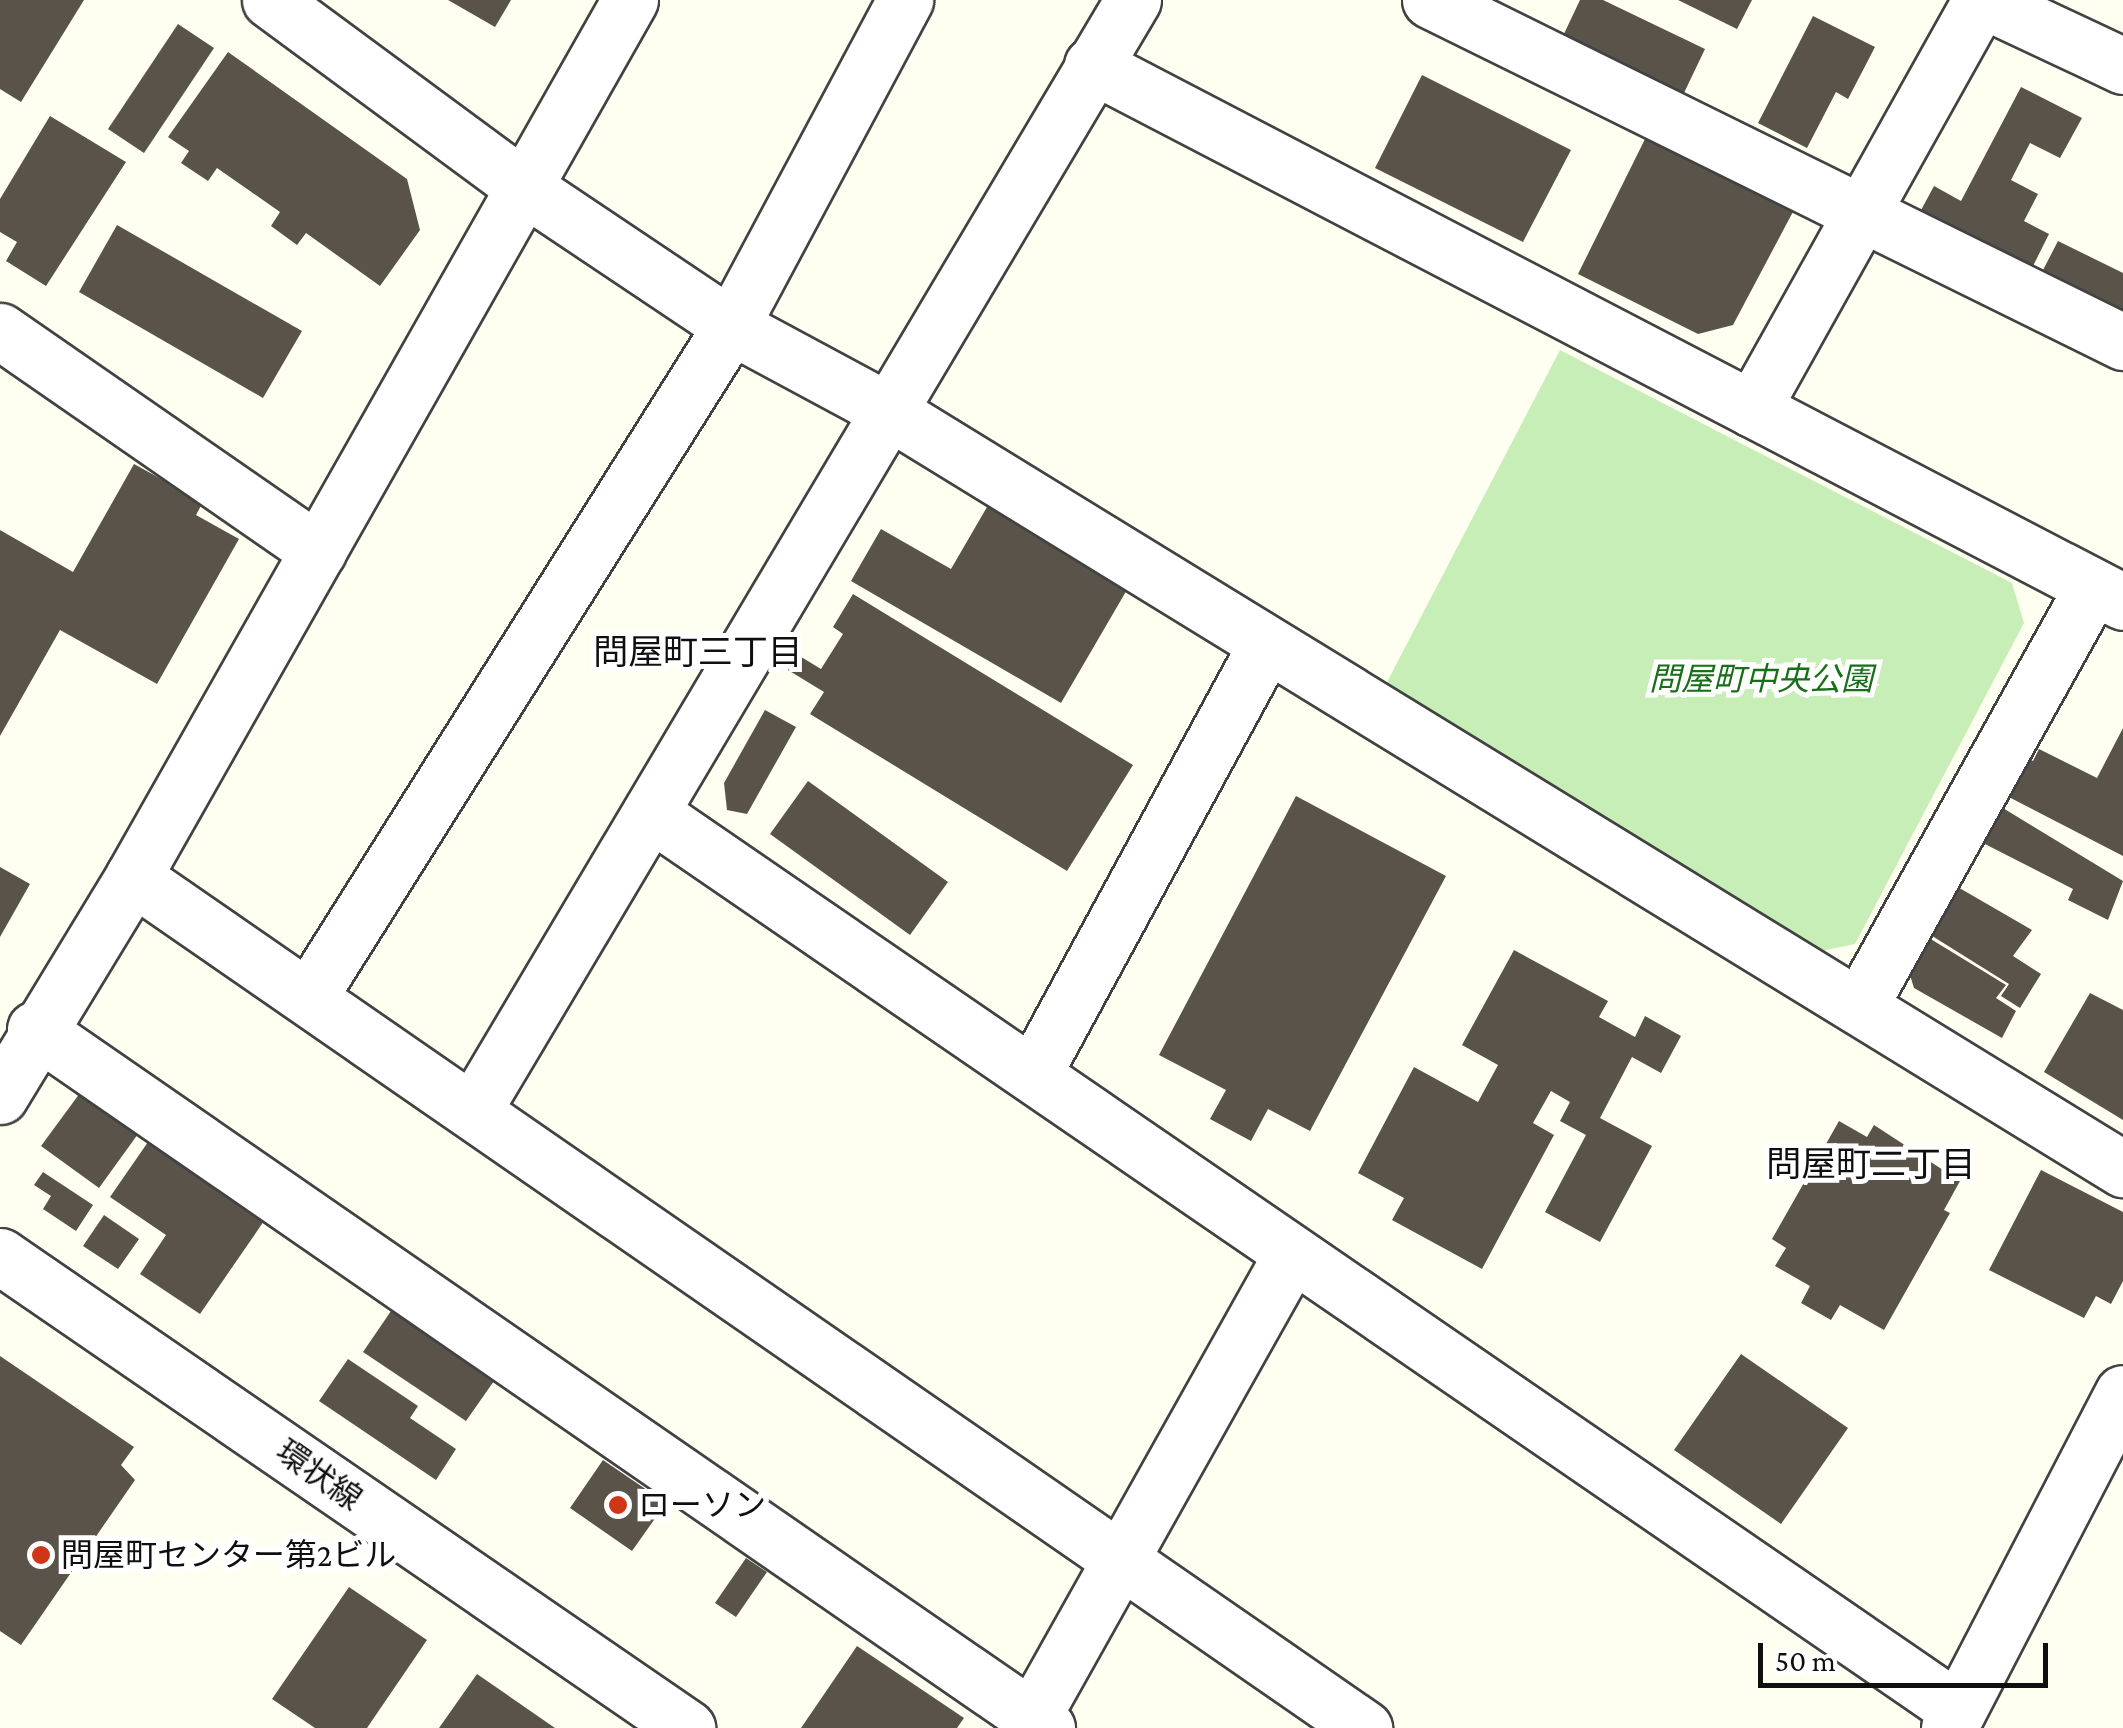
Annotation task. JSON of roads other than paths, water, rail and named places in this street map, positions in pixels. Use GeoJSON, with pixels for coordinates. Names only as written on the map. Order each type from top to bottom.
{"type":"FeatureCollection","features":[{"type":"Feature","properties":{"kind":"street"},"geometry":{"type":"LineString","coordinates":[[0,1096],[35,1028],[133,877],[630,0]]}},
{"type":"Feature","properties":{"kind":"street"},"geometry":{"type":"LineString","coordinates":[[310,995],[731,326],[905,0]]}},
{"type":"Feature","properties":{"kind":"street"},"geometry":{"type":"LineString","coordinates":[[474,1109],[651,813],[884,409],[1134,0]]}},
{"type":"Feature","properties":{"kind":"street"},"geometry":{"type":"LineString","coordinates":[[1430,0],[2123,342]]}},
{"type":"Feature","properties":{"kind":"street"},"geometry":{"type":"LineString","coordinates":[[1752,409],[1982,0],[2123,66]]}},
{"type":"Feature","properties":{"kind":"street"},"geometry":{"type":"LineString","coordinates":[[287,4],[522,186],[731,326],[884,409],[1265,647],[1860,1005],[2123,1169]]}},
{"type":"Feature","properties":{"kind":"street"},"geometry":{"type":"LineString","coordinates":[[1092,65],[2108,594],[1860,1005]]}},
{"type":"Feature","properties":{"kind":"street"},"geometry":{"type":"LineString","coordinates":[[0,330],[318,551]]}},
{"type":"Feature","properties":{"kind":"street"},"geometry":{"type":"LineString","coordinates":[[1033,1074],[1265,647]]}},
{"type":"Feature","properties":{"kind":"street"},"geometry":{"type":"LineString","coordinates":[[651,813],[1033,1074],[1954,1719],[2123,1393]]}},
{"type":"Feature","properties":{"kind":"street"},"geometry":{"type":"LineString","coordinates":[[133,877],[1125,1558],[1364,1728]]}},
{"type":"Feature","properties":{"kind":"street"},"geometry":{"type":"LineString","coordinates":[[35,1028],[1035,1725],[1290,1257]]}},
{"type":"Feature","properties":{"kind":"street","name":"環状線"},"geometry":{"type":"LineString","coordinates":[[0,1256],[687,1728]]}},
{"type":"Feature","properties":{"kind":"place","name":"ローソン"},"geometry":{"type":"Point","coordinates":[618,1505]}},
{"type":"Feature","properties":{"kind":"place","name":"問屋町センター第2ビル"},"geometry":{"type":"Point","coordinates":[41,1555]}},
{"type":"Feature","properties":{"kind":"district","name":"問屋町三丁目"},"geometry":{"type":"Point","coordinates":[698,653]}},
{"type":"Feature","properties":{"kind":"district","name":"問屋町二丁目"},"geometry":{"type":"Point","coordinates":[1871,1165]}},
{"type":"Feature","properties":{"kind":"park label","name":"問屋町中央公園"},"geometry":{"type":"Point","coordinates":[1761,679]}}]}
